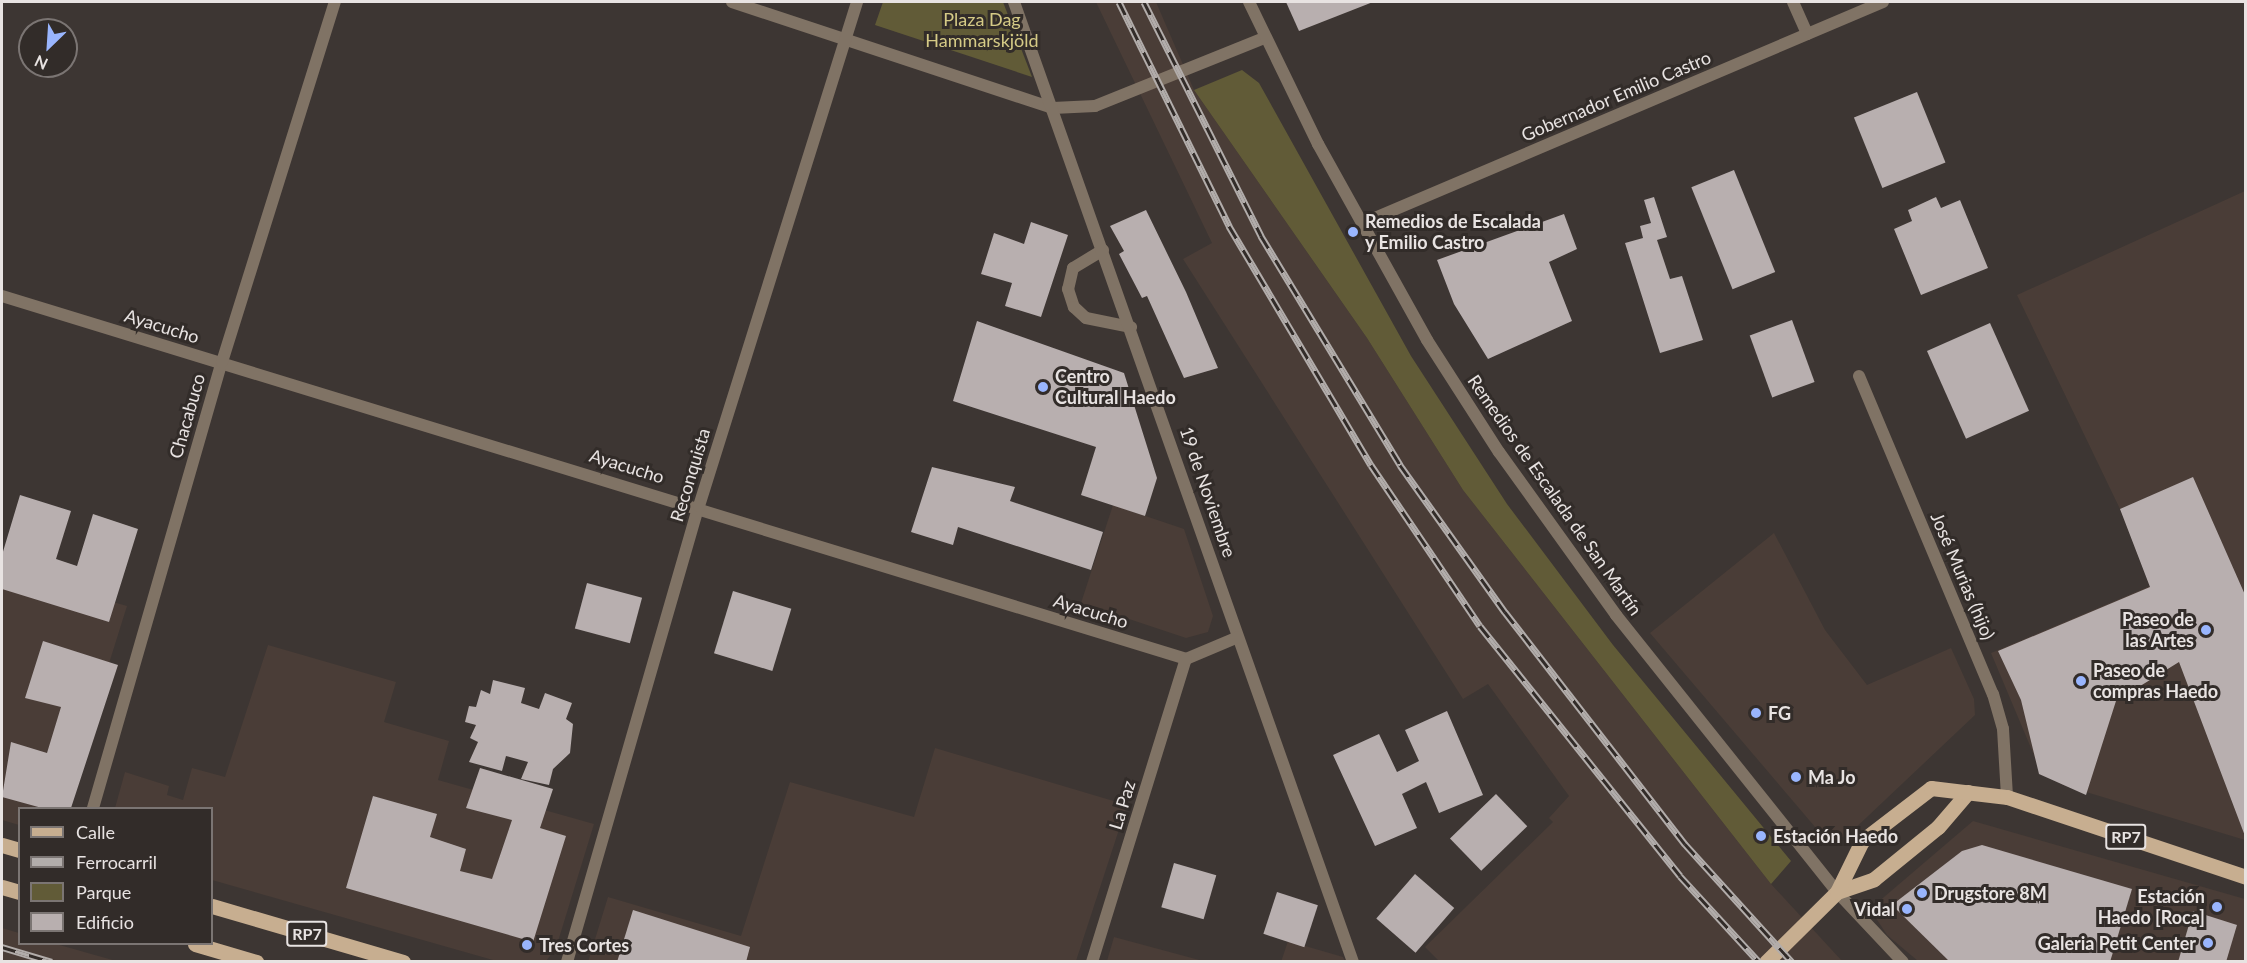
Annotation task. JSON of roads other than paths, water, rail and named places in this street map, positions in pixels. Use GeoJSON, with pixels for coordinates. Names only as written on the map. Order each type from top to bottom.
{"type":"FeatureCollection","features":[{"type":"Feature","properties":{"kind":"main road","name":"RP7"},"geometry":{"type":"LineString","coordinates":[[1766,962],[1837,892],[1859,845],[1918,794],[1931,788],[2007,797],[2246,877]]}},
{"type":"Feature","properties":{"kind":"main road","name":"RP7"},"geometry":{"type":"LineString","coordinates":[[1837,892],[1874,879],[1938,827],[1968,792]]}},
{"type":"Feature","properties":{"kind":"main road"},"geometry":{"type":"LineString","coordinates":[[2,845],[18,849]]}},
{"type":"Feature","properties":{"kind":"main road"},"geometry":{"type":"LineString","coordinates":[[2,887],[18,891]]}},
{"type":"Feature","properties":{"kind":"main road","name":"RP7"},"geometry":{"type":"LineString","coordinates":[[213,906],[403,962]]}},
{"type":"Feature","properties":{"kind":"main road"},"geometry":{"type":"LineString","coordinates":[[198,945],[256,962]]}},
{"type":"Feature","properties":{"kind":"street","name":"Chacabuco"},"geometry":{"type":"LineString","coordinates":[[93,807],[222,362],[335,2]]}},
{"type":"Feature","properties":{"kind":"street"},"geometry":{"type":"LineString","coordinates":[[732,2],[845,37],[1053,108],[1095,106],[1264,38]]}},
{"type":"Feature","properties":{"kind":"street","name":"Reconquista"},"geometry":{"type":"LineString","coordinates":[[567,962],[699,506],[856,2]]}},
{"type":"Feature","properties":{"kind":"street","name":"19 de Noviembre"},"geometry":{"type":"LineString","coordinates":[[1014,2],[1131,327],[1353,962]]}},
{"type":"Feature","properties":{"kind":"street","name":"Remedios de Escalada de San Martín"},"geometry":{"type":"LineString","coordinates":[[1249,2],[1264,38],[1427,340],[1499,452],[1616,615],[1837,892],[1903,962]]}},
{"type":"Feature","properties":{"kind":"street"},"geometry":{"type":"LineString","coordinates":[[1793,2],[1807,34]]}},
{"type":"Feature","properties":{"kind":"street","name":"Gobernador Emilio Castro"},"geometry":{"type":"LineString","coordinates":[[1363,223],[1883,2]]}},
{"type":"Feature","properties":{"kind":"street"},"geometry":{"type":"LineString","coordinates":[[1103,250],[1073,268],[1068,289],[1074,307],[1086,318],[1131,327]]}},
{"type":"Feature","properties":{"kind":"street","name":"Ayacucho"},"geometry":{"type":"LineString","coordinates":[[2,296],[699,506],[1186,659]]}},
{"type":"Feature","properties":{"kind":"street","name":"José Murias (hijo)"},"geometry":{"type":"LineString","coordinates":[[1859,376],[1994,694],[2002,729],[2007,797]]}},
{"type":"Feature","properties":{"kind":"street"},"geometry":{"type":"LineString","coordinates":[[1186,659],[1238,637]]}},
{"type":"Feature","properties":{"kind":"street","name":"La Paz"},"geometry":{"type":"LineString","coordinates":[[1092,962],[1186,659]]}},
{"type":"Feature","properties":{"kind":"railway"},"geometry":{"type":"LineString","coordinates":[[1119,2],[1229,226],[1371,465],[1480,626],[1680,876],[1759,962]]}},
{"type":"Feature","properties":{"kind":"railway"},"geometry":{"type":"LineString","coordinates":[[1144,2],[1261,236],[1400,465],[1505,612],[1685,844],[1792,962]]}},
{"type":"Feature","properties":{"kind":"railway"},"geometry":{"type":"LineString","coordinates":[[2,947],[52,962]]}},
{"type":"Feature","properties":{"kind":"place","name":"Remedios de Escalada y Emilio Castro"},"geometry":{"type":"Point","coordinates":[1353,232]}},
{"type":"Feature","properties":{"kind":"place","name":"Centro Cultural Haedo"},"geometry":{"type":"Point","coordinates":[1043,387]}},
{"type":"Feature","properties":{"kind":"place","name":"Paseo de las Artes"},"geometry":{"type":"Point","coordinates":[2206,630]}},
{"type":"Feature","properties":{"kind":"place","name":"Paseo de compras Haedo"},"geometry":{"type":"Point","coordinates":[2081,681]}},
{"type":"Feature","properties":{"kind":"place","name":"FG"},"geometry":{"type":"Point","coordinates":[1756,713]}},
{"type":"Feature","properties":{"kind":"place","name":"Ma Jo"},"geometry":{"type":"Point","coordinates":[1796,777]}},
{"type":"Feature","properties":{"kind":"place","name":"Estación Haedo"},"geometry":{"type":"Point","coordinates":[1761,836]}},
{"type":"Feature","properties":{"kind":"place","name":"Drugstore 8M"},"geometry":{"type":"Point","coordinates":[1922,893]}},
{"type":"Feature","properties":{"kind":"place","name":"Estación Haedo [Roca]"},"geometry":{"type":"Point","coordinates":[2217,907]}},
{"type":"Feature","properties":{"kind":"place","name":"Vidal"},"geometry":{"type":"Point","coordinates":[1907,909]}},
{"type":"Feature","properties":{"kind":"place","name":"Galeria Petit Center"},"geometry":{"type":"Point","coordinates":[2208,943]}},
{"type":"Feature","properties":{"kind":"place","name":"Tres Cortes"},"geometry":{"type":"Point","coordinates":[527,945]}},
{"type":"Feature","properties":{"kind":"park label","name":"Plaza Dag Hammarskjöld"},"geometry":{"type":"Point","coordinates":[982,30]}}]}
